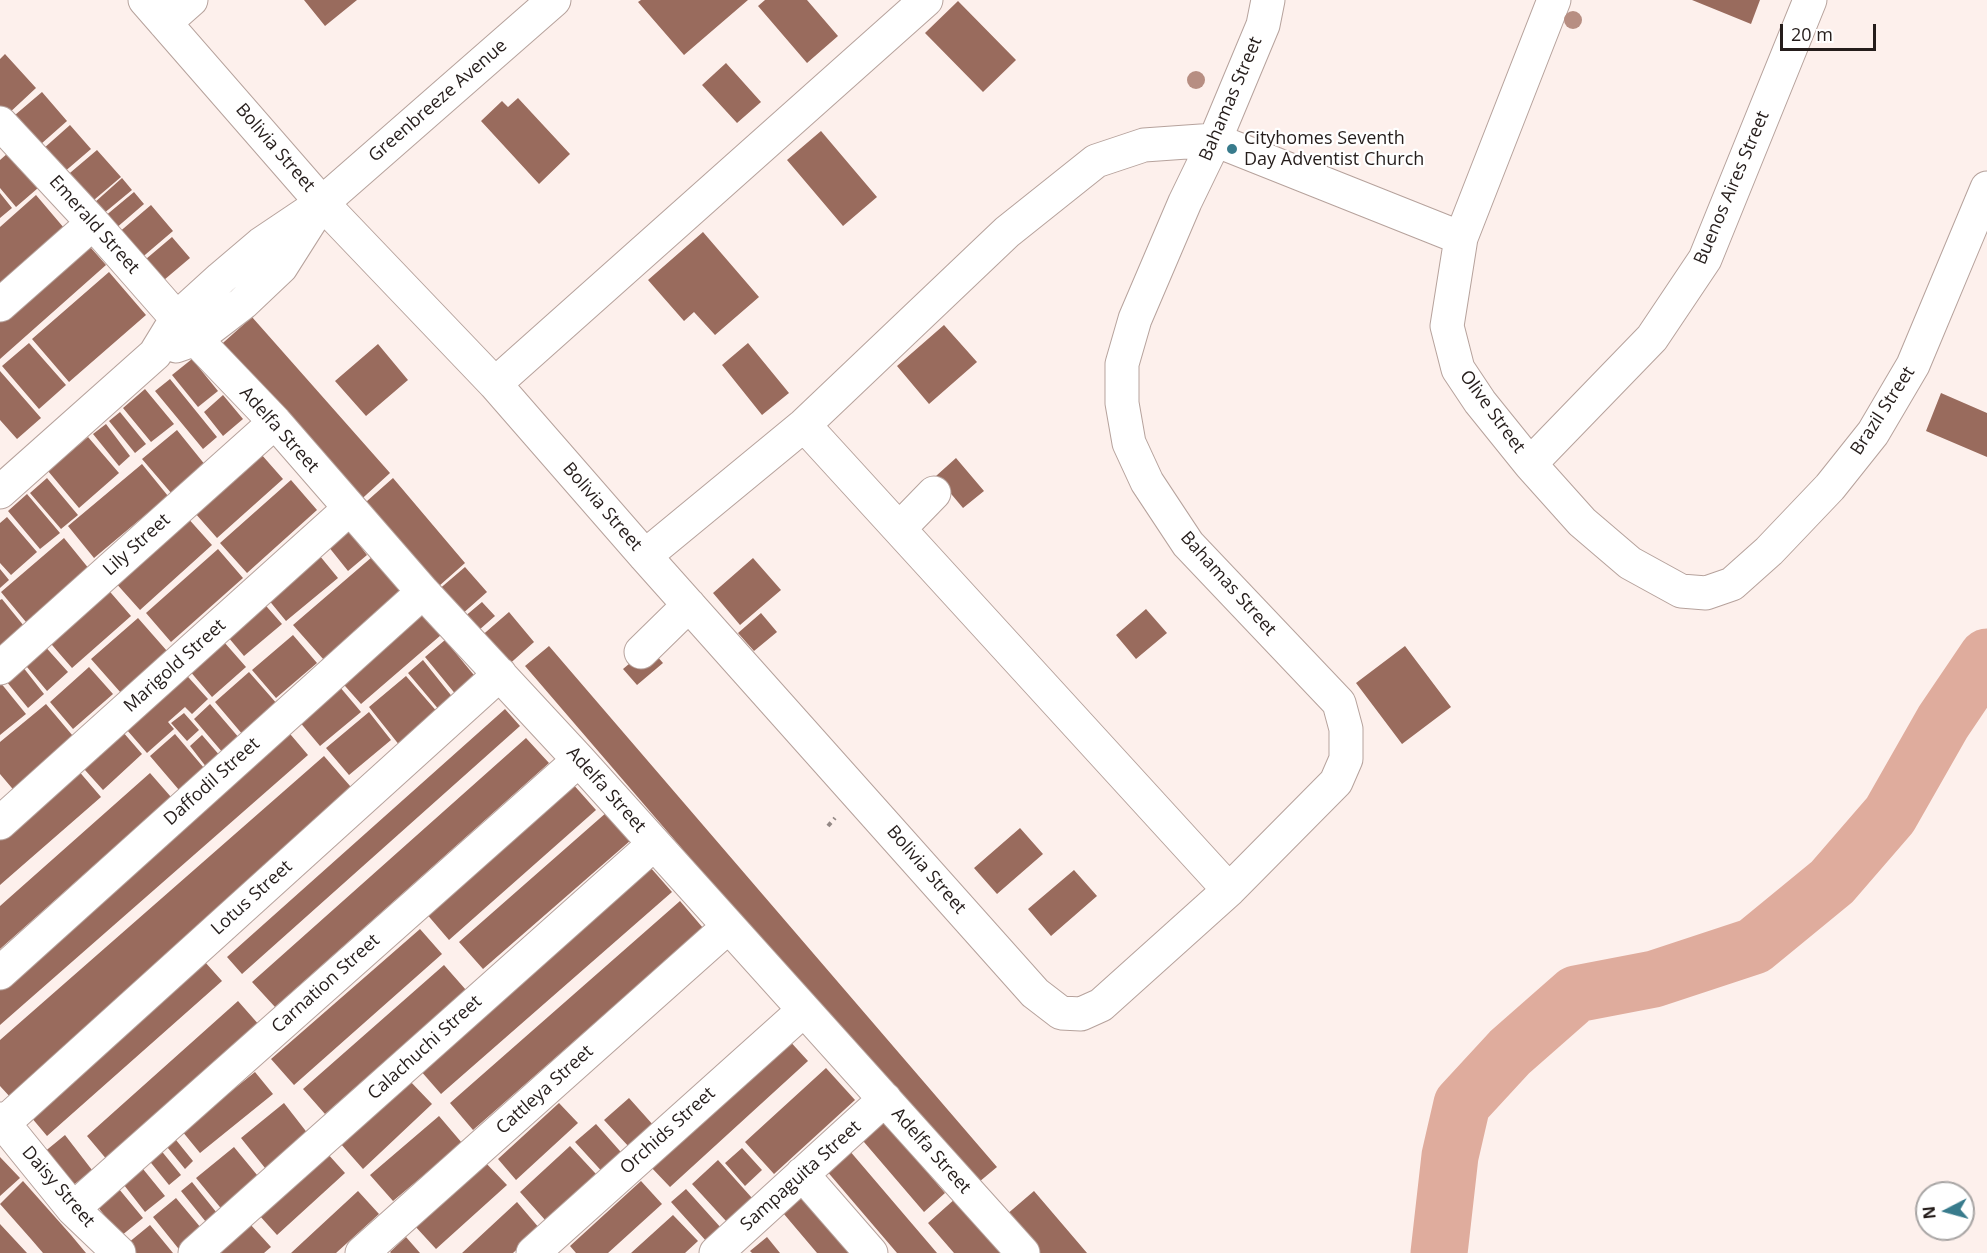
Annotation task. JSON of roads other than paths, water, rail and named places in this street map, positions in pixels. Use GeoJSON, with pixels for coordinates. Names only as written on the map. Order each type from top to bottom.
{"type":"FeatureCollection","features":[{"type":"Feature","properties":{"kind":"street"},"geometry":{"type":"LineString","coordinates":[[155,11],[191,0]]}},
{"type":"Feature","properties":{"kind":"street","name":"Greenbreeze Avenue"},"geometry":{"type":"LineString","coordinates":[[0,492],[186,329],[243,303],[281,267],[322,203],[554,0]]}},
{"type":"Feature","properties":{"kind":"street"},"geometry":{"type":"LineString","coordinates":[[495,384],[926,0]]}},
{"type":"Feature","properties":{"kind":"street","name":"Bahamas Street"},"geometry":{"type":"LineString","coordinates":[[1061,1012],[1081,1014],[1101,1005],[1229,890],[1336,782],[1346,759],[1346,729],[1339,703],[1188,544],[1148,482],[1129,443],[1122,403],[1122,364],[1135,319],[1171,234],[1215,140],[1263,25],[1268,0]]}},
{"type":"Feature","properties":{"kind":"street","name":"Olive Street"},"geometry":{"type":"LineString","coordinates":[[1554,0],[1461,238],[1447,326],[1458,369],[1480,402],[1530,465],[1582,522],[1630,563],[1681,591]]}},
{"type":"Feature","properties":{"kind":"street","name":"Buenos Aires Street"},"geometry":{"type":"LineString","coordinates":[[1530,465],[1652,338],[1706,259],[1810,0]]}},
{"type":"Feature","properties":{"kind":"street","name":"Bolivia Street"},"geometry":{"type":"LineString","coordinates":[[155,11],[322,203],[495,384],[645,556],[1035,993],[1061,1012]]}},
{"type":"Feature","properties":{"kind":"street","name":"Emerald Street"},"geometry":{"type":"LineString","coordinates":[[3,132],[93,223],[186,329]]}},
{"type":"Feature","properties":{"kind":"street"},"geometry":{"type":"LineString","coordinates":[[645,556],[804,425],[1007,232],[1096,161],[1144,145],[1215,140],[1461,238]]}},
{"type":"Feature","properties":{"kind":"street","name":"Brazil Street"},"geometry":{"type":"LineString","coordinates":[[1681,591],[1706,593],[1732,584],[1769,551],[1830,487],[1873,433],[1913,365],[1987,188]]}},
{"type":"Feature","properties":{"kind":"street"},"geometry":{"type":"LineString","coordinates":[[0,305],[93,223]]}},
{"type":"Feature","properties":{"kind":"street","name":"Adelfa Street"},"geometry":{"type":"LineString","coordinates":[[186,329],[274,422],[423,592],[579,759],[1023,1253]]}},
{"type":"Feature","properties":{"kind":"street","name":"Lily Street"},"geometry":{"type":"LineString","coordinates":[[0,668],[274,422]]}},
{"type":"Feature","properties":{"kind":"street"},"geometry":{"type":"LineString","coordinates":[[804,425],[1229,890]]}},
{"type":"Feature","properties":{"kind":"street"},"geometry":{"type":"LineString","coordinates":[[899,529],[934,493]]}},
{"type":"Feature","properties":{"kind":"street","name":"Marigold Street"},"geometry":{"type":"LineString","coordinates":[[0,823],[349,509]]}},
{"type":"Feature","properties":{"kind":"street","name":"Daffodil Street"},"geometry":{"type":"LineString","coordinates":[[0,973],[423,592]]}},
{"type":"Feature","properties":{"kind":"street"},"geometry":{"type":"LineString","coordinates":[[641,652],[689,605]]}},
{"type":"Feature","properties":{"kind":"street","name":"Lotus Street"},"geometry":{"type":"LineString","coordinates":[[2,1121],[500,674]]}},
{"type":"Feature","properties":{"kind":"street","name":"Carnation Street"},"geometry":{"type":"LineString","coordinates":[[74,1209],[579,759]]}},
{"type":"Feature","properties":{"kind":"street","name":"Calachuchi Street"},"geometry":{"type":"LineString","coordinates":[[195,1253],[654,844]]}},
{"type":"Feature","properties":{"kind":"street","name":"Cattleya Street"},"geometry":{"type":"LineString","coordinates":[[362,1253],[728,927]]}},
{"type":"Feature","properties":{"kind":"street","name":"Orchids Street"},"geometry":{"type":"LineString","coordinates":[[533,1253],[804,1010]]}},
{"type":"Feature","properties":{"kind":"street","name":"Sampaguita Street"},"geometry":{"type":"LineString","coordinates":[[719,1252],[885,1099]]}},
{"type":"Feature","properties":{"kind":"street","name":"Daisy Street"},"geometry":{"type":"LineString","coordinates":[[2,1121],[74,1209],[119,1253]]}},
{"type":"Feature","properties":{"kind":"street"},"geometry":{"type":"LineString","coordinates":[[802,1174],[871,1253]]}},
{"type":"Feature","properties":{"kind":"waterway"},"geometry":{"type":"LineString","coordinates":[[1439,1253],[1450,1156],[1462,1104],[1510,1052],[1576,994],[1654,979],[1754,946],[1832,882],[1890,815],[1943,722],[1987,657]]}},
{"type":"Feature","properties":{"kind":"place","name":"Cityhomes Seventh Day Adventist Church"},"geometry":{"type":"Point","coordinates":[1232,149]}}]}
